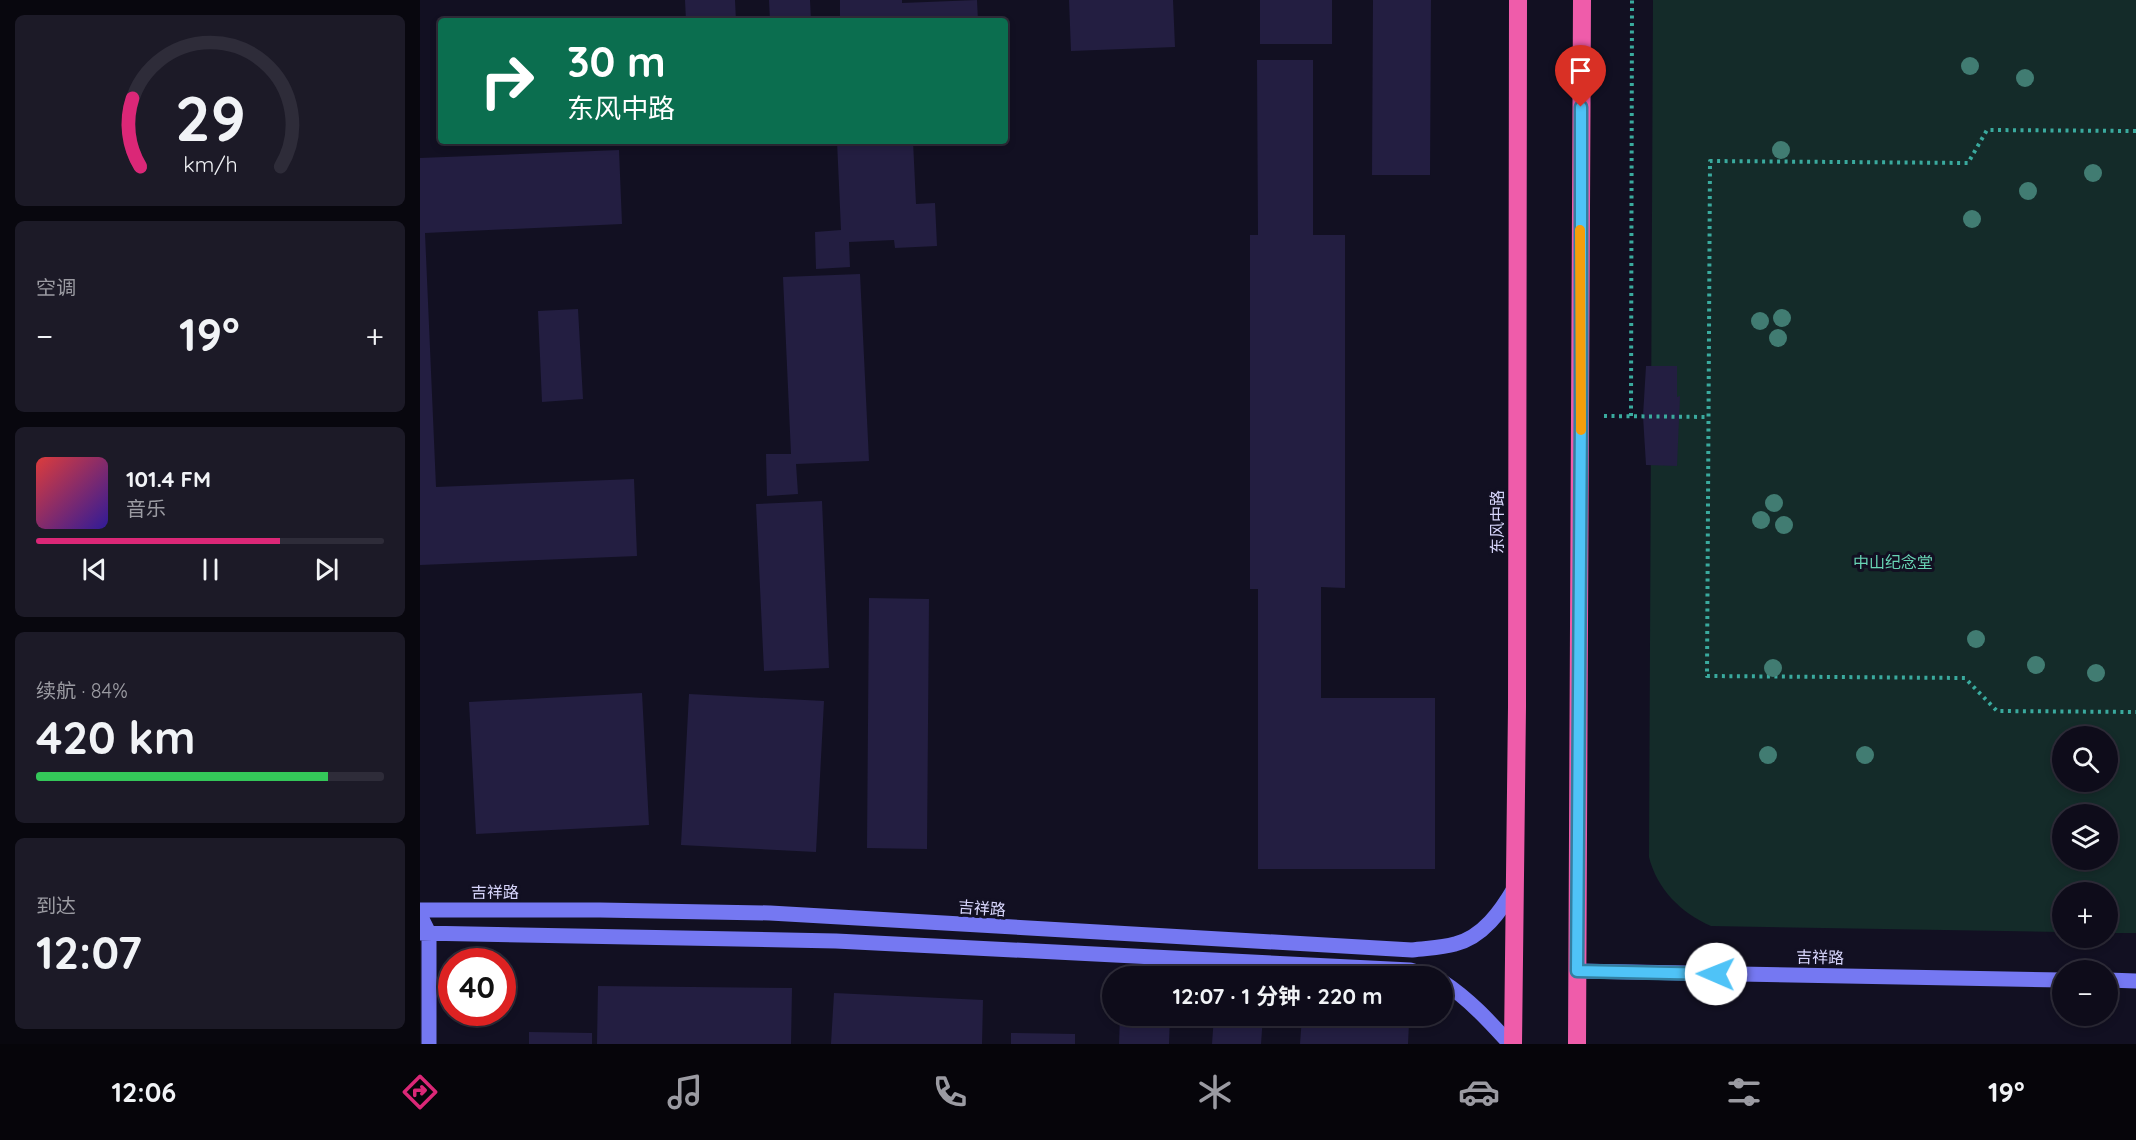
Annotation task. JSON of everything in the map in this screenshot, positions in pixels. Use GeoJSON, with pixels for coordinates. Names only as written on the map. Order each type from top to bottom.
{"type":"FeatureCollection","features":[{"type":"Feature","properties":{"kind":"highway","name":"东风中路"},"geometry":{"type":"LineString","coordinates":[[1511,1044],[1515,887],[1518,0]]}},
{"type":"Feature","properties":{"kind":"highway"},"geometry":{"type":"LineString","coordinates":[[1577,1044],[1582,0]]}},
{"type":"Feature","properties":{"kind":"street","name":"吉祥路"},"geometry":{"type":"LineString","coordinates":[[420,910],[600,910],[771,914],[1412,950],[1456,944],[1479,932],[1502,910],[1515,887]]}},
{"type":"Feature","properties":{"kind":"street"},"geometry":{"type":"LineString","coordinates":[[420,915],[424,933],[429,1044]]}},
{"type":"Feature","properties":{"kind":"street"},"geometry":{"type":"LineString","coordinates":[[424,933],[836,941],[1331,966]]}},
{"type":"Feature","properties":{"kind":"street","name":"吉祥路"},"geometry":{"type":"LineString","coordinates":[[1577,971],[2052,980]]}},
{"type":"Feature","properties":{"kind":"street"},"geometry":{"type":"LineString","coordinates":[[2118,980],[2136,981]]}},
{"type":"Feature","properties":{"kind":"street"},"geometry":{"type":"LineString","coordinates":[[1453,989],[1487,1018],[1511,1044]]}},
{"type":"Feature","properties":{"kind":"path"},"geometry":{"type":"LineString","coordinates":[[1631,416],[1632,0]]}},
{"type":"Feature","properties":{"kind":"path"},"geometry":{"type":"LineString","coordinates":[[2136,131],[1987,130],[1968,164],[1710,161],[1707,676],[1965,678],[1997,711],[2136,712]]}},
{"type":"Feature","properties":{"kind":"path"},"geometry":{"type":"LineString","coordinates":[[1581,416],[1708,417]]}},
{"type":"Feature","properties":{"kind":"green space","name":"中山纪念堂"},"geometry":{"type":"Polygon","coordinates":[[[1653,0],[2136,0],[2136,933],[2118,933],[2118,882],[2052,882],[2052,932],[1711,926],[1680,907],[1664,889],[1649,857],[1653,0]]]}},
{"type":"Feature","properties":{"kind":"building"},"geometry":{"type":"Polygon","coordinates":[[[685,0],[735,0],[736,18],[686,18],[685,0]]]}},
{"type":"Feature","properties":{"kind":"building"},"geometry":{"type":"Polygon","coordinates":[[[769,0],[810,0],[811,18],[770,18],[769,0]]]}},
{"type":"Feature","properties":{"kind":"building"},"geometry":{"type":"Polygon","coordinates":[[[840,0],[902,0],[902,3],[977,0],[978,18],[840,18],[840,0]]]}},
{"type":"Feature","properties":{"kind":"building"},"geometry":{"type":"Polygon","coordinates":[[[1069,0],[1173,0],[1175,47],[1071,51],[1069,0]]]}},
{"type":"Feature","properties":{"kind":"building"},"geometry":{"type":"Polygon","coordinates":[[[1260,0],[1332,0],[1332,44],[1260,44],[1260,0]]]}},
{"type":"Feature","properties":{"kind":"building"},"geometry":{"type":"Polygon","coordinates":[[[1373,0],[1431,0],[1430,175],[1372,175],[1373,0]]]}},
{"type":"Feature","properties":{"kind":"building"},"geometry":{"type":"Polygon","coordinates":[[[1257,60],[1313,60],[1313,235],[1345,235],[1345,588],[1321,587],[1321,698],[1435,698],[1435,869],[1258,869],[1258,589],[1250,589],[1250,235],[1258,235],[1257,60]]]}},
{"type":"Feature","properties":{"kind":"building"},"geometry":{"type":"Polygon","coordinates":[[[837,144],[913,144],[916,204],[935,203],[937,246],[895,248],[894,240],[849,242],[850,267],[816,269],[815,232],[841,230],[837,144]]]}},
{"type":"Feature","properties":{"kind":"building"},"geometry":{"type":"Polygon","coordinates":[[[619,150],[622,224],[425,233],[436,487],[634,479],[637,556],[420,565],[420,158],[619,150]]]}},
{"type":"Feature","properties":{"kind":"building"},"geometry":{"type":"Polygon","coordinates":[[[860,274],[869,461],[796,464],[798,494],[767,496],[766,454],[791,454],[783,277],[860,274]]]}},
{"type":"Feature","properties":{"kind":"building"},"geometry":{"type":"Polygon","coordinates":[[[578,309],[583,399],[542,402],[538,311],[578,309]]]}},
{"type":"Feature","properties":{"kind":"building"},"geometry":{"type":"Polygon","coordinates":[[[1646,366],[1677,366],[1677,397],[1680,396],[1677,466],[1646,465],[1643,416],[1646,366]]]}},
{"type":"Feature","properties":{"kind":"building"},"geometry":{"type":"Polygon","coordinates":[[[822,501],[829,668],[764,671],[756,504],[822,501]]]}},
{"type":"Feature","properties":{"kind":"building"},"geometry":{"type":"Polygon","coordinates":[[[869,598],[929,599],[927,849],[867,848],[869,598]]]}},
{"type":"Feature","properties":{"kind":"building"},"geometry":{"type":"Polygon","coordinates":[[[642,693],[649,825],[476,834],[469,702],[642,693]]]}},
{"type":"Feature","properties":{"kind":"building"},"geometry":{"type":"Polygon","coordinates":[[[689,694],[824,701],[816,852],[681,845],[689,694]]]}},
{"type":"Feature","properties":{"kind":"building"},"geometry":{"type":"Polygon","coordinates":[[[598,986],[792,988],[791,1044],[597,1044],[598,986]]]}},
{"type":"Feature","properties":{"kind":"building"},"geometry":{"type":"Polygon","coordinates":[[[834,993],[983,1000],[982,1044],[831,1044],[834,993]]]}},
{"type":"Feature","properties":{"kind":"building"},"geometry":{"type":"Polygon","coordinates":[[[1120,1026],[1170,1026],[1169,1044],[1119,1044],[1120,1026]]]}},
{"type":"Feature","properties":{"kind":"building"},"geometry":{"type":"Polygon","coordinates":[[[1213,1026],[1262,1026],[1261,1044],[1212,1044],[1213,1026]]]}},
{"type":"Feature","properties":{"kind":"building"},"geometry":{"type":"Polygon","coordinates":[[[1301,1026],[1409,1026],[1408,1044],[1300,1044],[1301,1026]]]}},
{"type":"Feature","properties":{"kind":"building"},"geometry":{"type":"Polygon","coordinates":[[[529,1032],[592,1033],[592,1044],[529,1044],[529,1032]]]}},
{"type":"Feature","properties":{"kind":"building"},"geometry":{"type":"Polygon","coordinates":[[[1011,1033],[1075,1034],[1075,1044],[1011,1044],[1011,1033]]]}},
{"type":"Feature","properties":{"kind":"slow traffic"},"geometry":{"type":"LineString","coordinates":[[1580,230],[1581,430]]}},
{"type":"Feature","properties":{"kind":"route"},"geometry":{"type":"LineString","coordinates":[[1581,107],[1577,971],[1716,974]]}}]}
